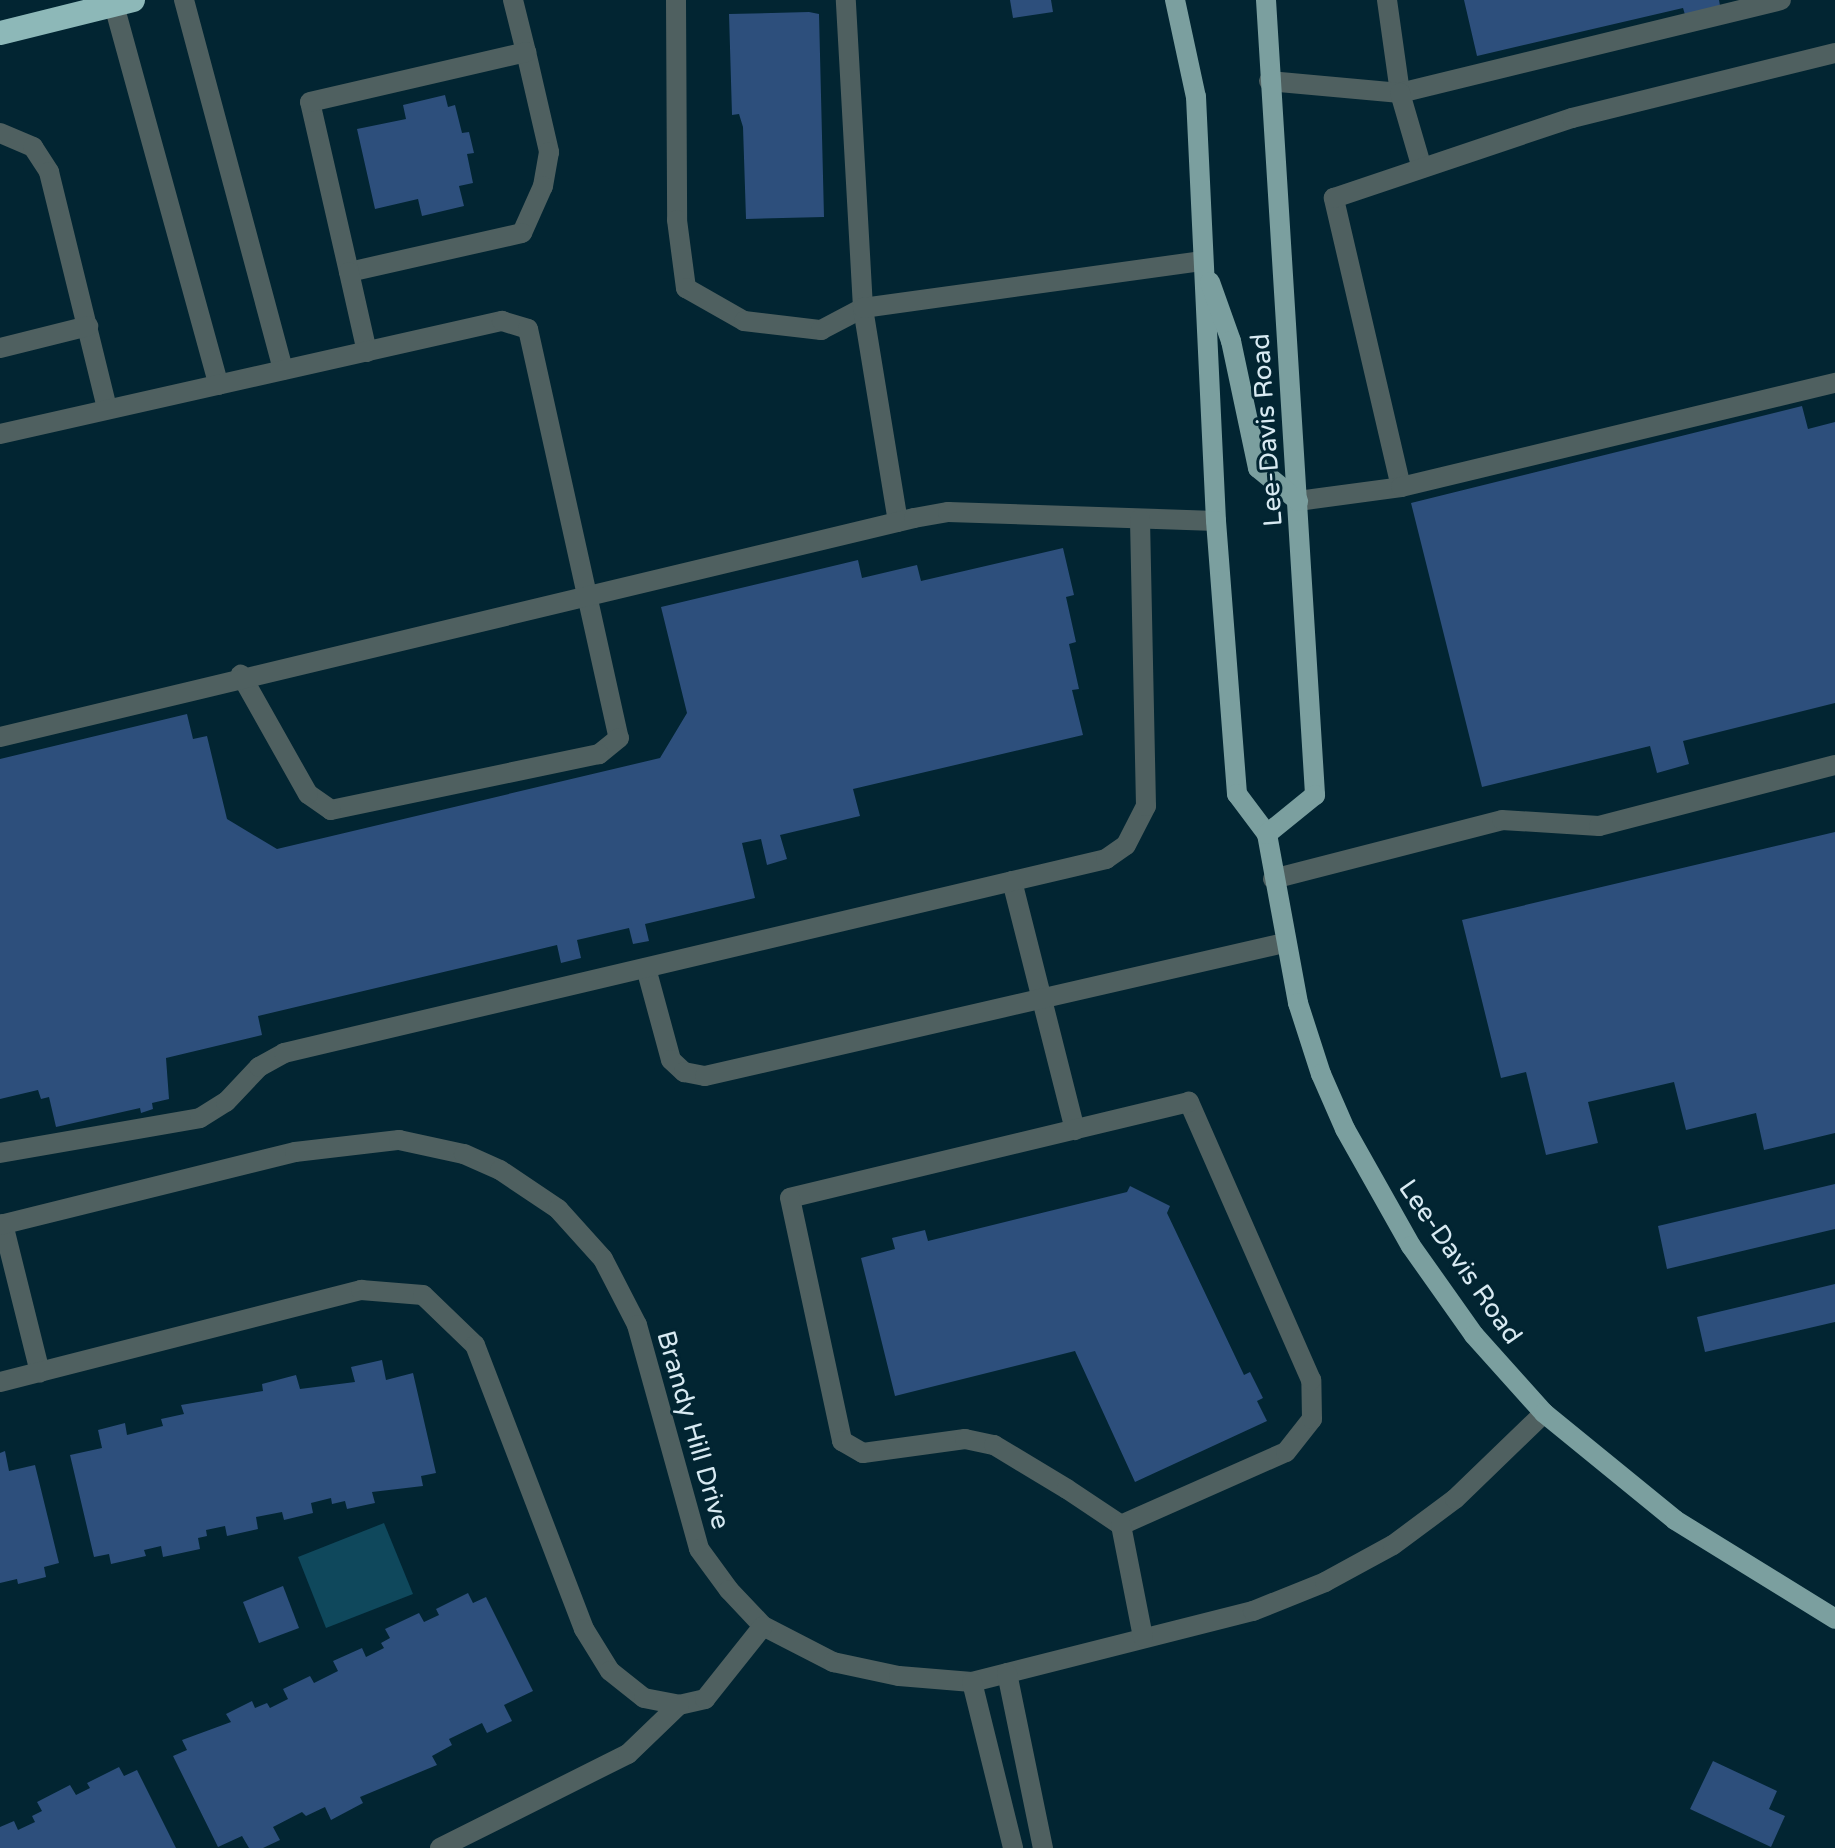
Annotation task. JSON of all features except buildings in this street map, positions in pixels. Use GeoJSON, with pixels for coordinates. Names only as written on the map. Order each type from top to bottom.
{"type":"FeatureCollection","features":[{"type":"Feature","properties":{"kind":"highway"},"geometry":{"type":"LineString","coordinates":[[0,33],[124,2]]}},
{"type":"Feature","properties":{"kind":"main road","name":"Lee-Davis Road"},"geometry":{"type":"LineString","coordinates":[[1175,0],[1196,97],[1216,521],[1237,794],[1267,834],[1284,943],[1321,1074],[1388,1211],[1474,1335],[1544,1413],[1675,1520],[1835,1619]]}},
{"type":"Feature","properties":{"kind":"main road","name":"Lee-Davis Road"},"geometry":{"type":"LineString","coordinates":[[1266,0],[1315,795],[1267,834]]}},
{"type":"Feature","properties":{"kind":"main road"},"geometry":{"type":"LineString","coordinates":[[1203,261],[1231,341],[1258,468],[1298,501]]}},
{"type":"Feature","properties":{"kind":"street"},"geometry":{"type":"LineString","coordinates":[[184,0],[283,370]]}},
{"type":"Feature","properties":{"kind":"street"},"geometry":{"type":"LineString","coordinates":[[349,272],[522,233],[543,186],[549,152],[513,0]]}},
{"type":"Feature","properties":{"kind":"street"},"geometry":{"type":"LineString","coordinates":[[676,0],[677,220],[686,288],[744,321],[821,330],[863,308],[1203,261]]}},
{"type":"Feature","properties":{"kind":"street"},"geometry":{"type":"LineString","coordinates":[[846,0],[863,308],[898,522]]}},
{"type":"Feature","properties":{"kind":"street"},"geometry":{"type":"LineString","coordinates":[[1387,0],[1400,93],[1422,168]]}},
{"type":"Feature","properties":{"kind":"street"},"geometry":{"type":"LineString","coordinates":[[1269,81],[1400,93],[1781,0]]}},
{"type":"Feature","properties":{"kind":"street"},"geometry":{"type":"LineString","coordinates":[[124,2],[219,385]]}},
{"type":"Feature","properties":{"kind":"street"},"geometry":{"type":"LineString","coordinates":[[367,352],[310,102],[526,52]]}},
{"type":"Feature","properties":{"kind":"street"},"geometry":{"type":"LineString","coordinates":[[1401,487],[1334,198],[1572,118],[1835,53]]}},
{"type":"Feature","properties":{"kind":"street"},"geometry":{"type":"LineString","coordinates":[[0,133],[33,147],[49,172],[107,409]]}},
{"type":"Feature","properties":{"kind":"street"},"geometry":{"type":"LineString","coordinates":[[0,434],[502,321],[528,329],[619,738],[599,754],[331,810],[308,794],[241,675]]}},
{"type":"Feature","properties":{"kind":"street"},"geometry":{"type":"LineString","coordinates":[[0,348],[88,326]]}},
{"type":"Feature","properties":{"kind":"street"},"geometry":{"type":"LineString","coordinates":[[1298,501],[1401,487],[1835,383]]}},
{"type":"Feature","properties":{"kind":"street"},"geometry":{"type":"LineString","coordinates":[[0,737],[241,675],[948,512],[1216,521]]}},
{"type":"Feature","properties":{"kind":"street"},"geometry":{"type":"LineString","coordinates":[[0,1153],[200,1118],[226,1102],[259,1067],[284,1053],[1106,859],[1138,829],[1146,806],[1140,519]]}},
{"type":"Feature","properties":{"kind":"street"},"geometry":{"type":"LineString","coordinates":[[1273,879],[1502,820],[1599,826],[1835,765]]}},
{"type":"Feature","properties":{"kind":"street"},"geometry":{"type":"LineString","coordinates":[[1012,881],[1075,1130]]}},
{"type":"Feature","properties":{"kind":"street"},"geometry":{"type":"LineString","coordinates":[[646,968],[671,1060],[684,1072],[705,1076],[1284,943]]}},
{"type":"Feature","properties":{"kind":"street"},"geometry":{"type":"LineString","coordinates":[[1121,1525],[1286,1452],[1312,1419],[1311,1380],[1189,1102],[790,1198],[842,1441],[863,1453],[965,1439],[994,1445],[1121,1525],[1143,1637]]}},
{"type":"Feature","properties":{"kind":"street","name":"Brandy Hill Drive"},"geometry":{"type":"LineString","coordinates":[[1,1225],[295,1152],[384,1142],[464,1154],[500,1170],[558,1209],[603,1259],[637,1325],[699,1549],[763,1626],[833,1662],[899,1676],[972,1682],[1253,1611],[1325,1582],[1393,1545],[1455,1499],[1544,1413]]}},
{"type":"Feature","properties":{"kind":"street"},"geometry":{"type":"LineString","coordinates":[[1,1225],[40,1372]]}},
{"type":"Feature","properties":{"kind":"street"},"geometry":{"type":"LineString","coordinates":[[0,1382],[361,1290],[423,1295],[475,1345],[584,1629],[610,1671],[644,1698],[679,1705],[705,1699],[763,1626]]}},
{"type":"Feature","properties":{"kind":"street"},"geometry":{"type":"LineString","coordinates":[[1007,1673],[1043,1848]]}},
{"type":"Feature","properties":{"kind":"street"},"geometry":{"type":"LineString","coordinates":[[972,1682],[1013,1848]]}},
{"type":"Feature","properties":{"kind":"street"},"geometry":{"type":"LineString","coordinates":[[440,1848],[628,1754],[679,1705]]}},
{"type":"Feature","properties":{"kind":"shaded area"},"geometry":{"type":"Polygon","coordinates":[[[384,1523],[413,1594],[326,1628],[298,1557],[384,1523]]]}}]}
